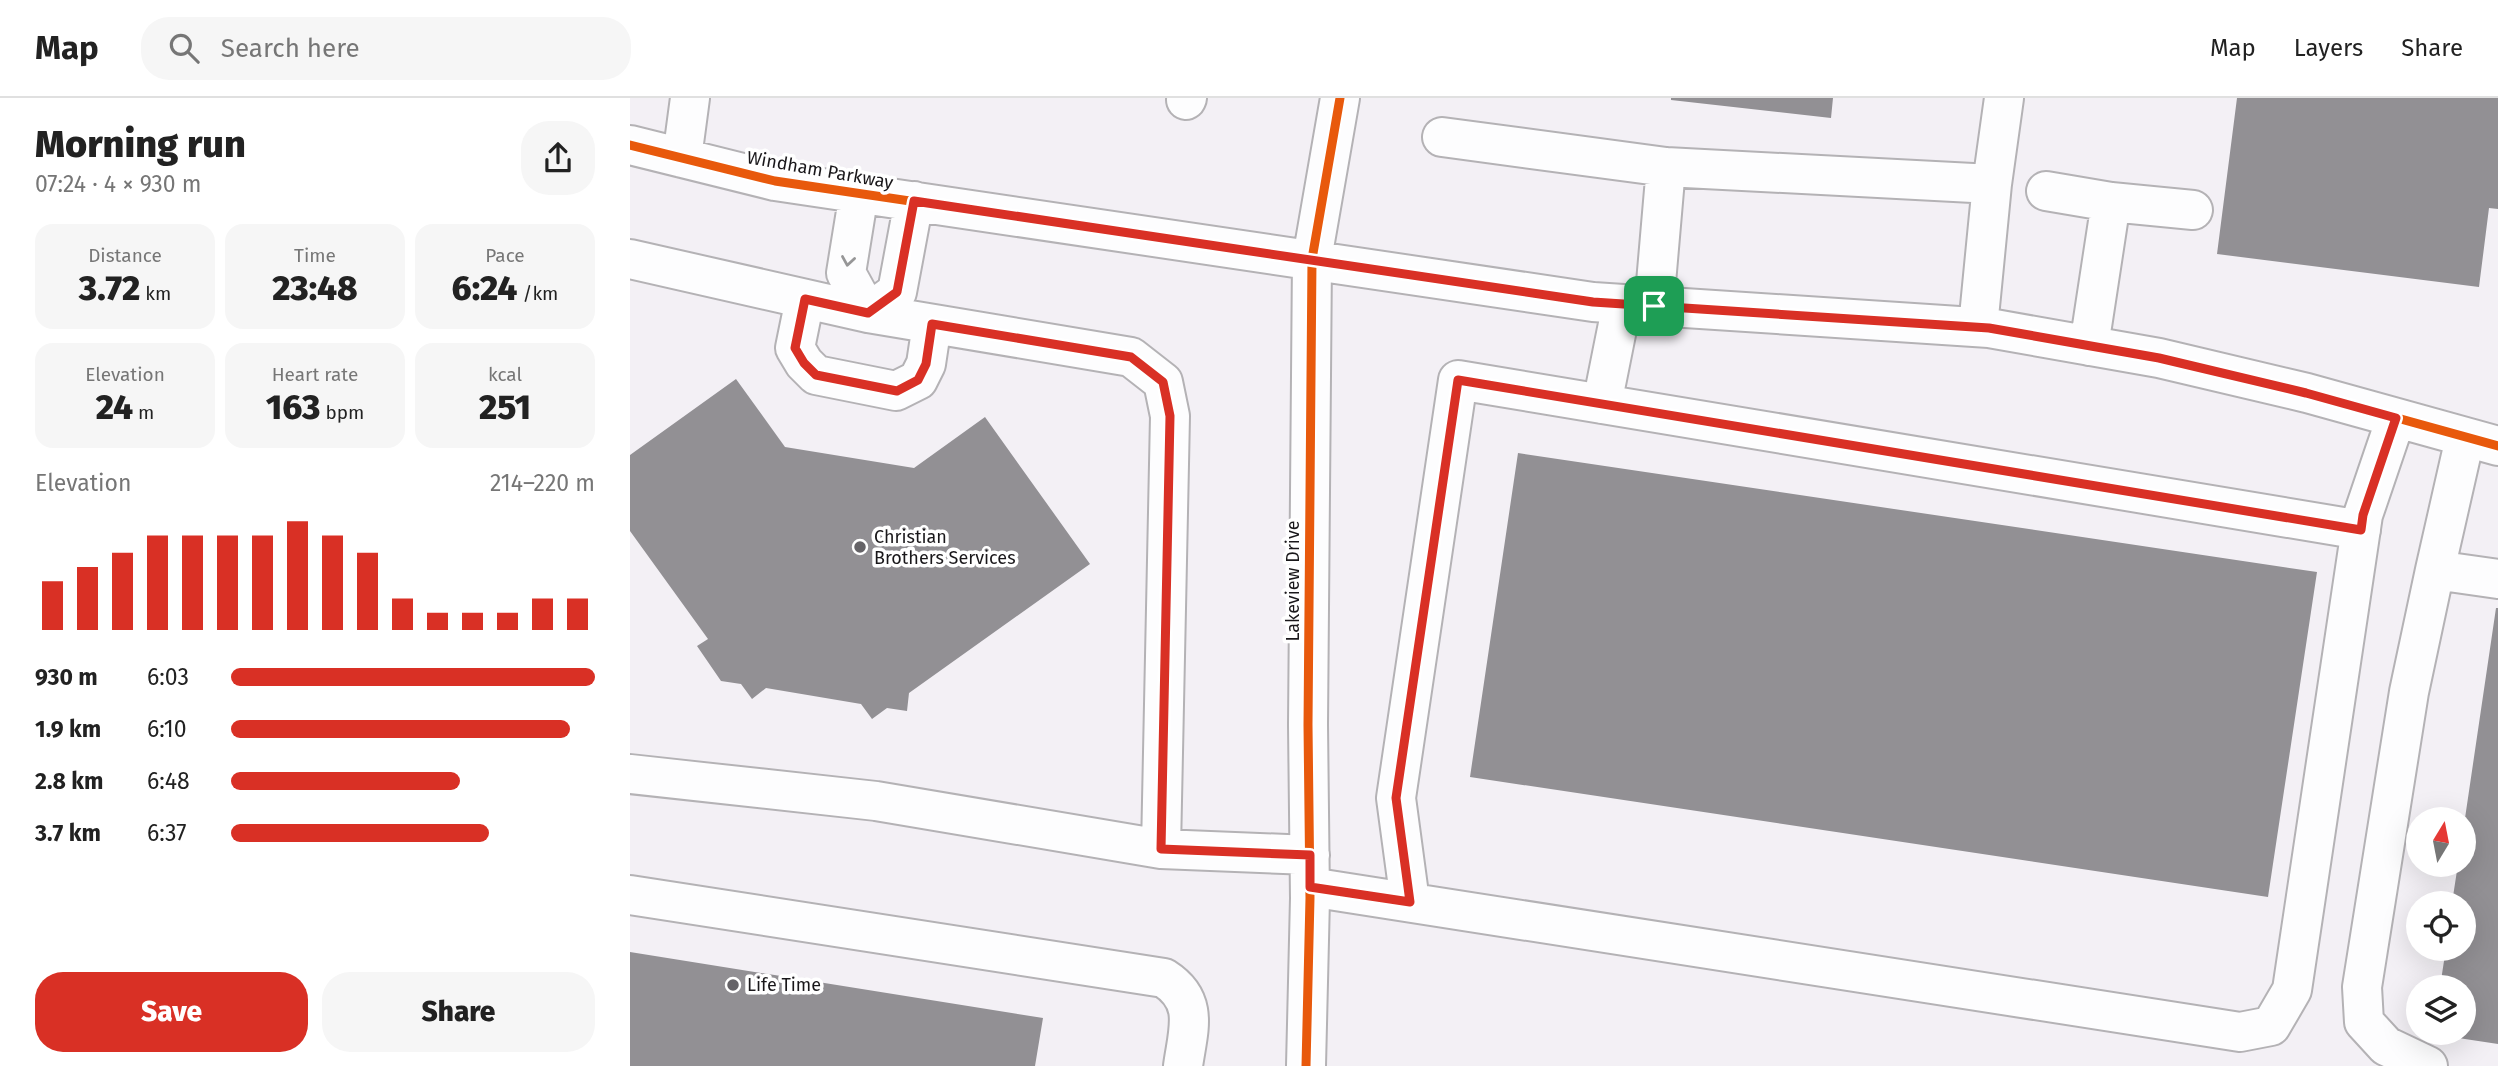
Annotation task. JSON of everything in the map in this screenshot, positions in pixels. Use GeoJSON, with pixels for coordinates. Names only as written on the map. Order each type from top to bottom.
{"type":"FeatureCollection","features":[{"type":"Feature","properties":{"kind":"street"},"geometry":{"type":"LineString","coordinates":[[682,158],[690,98]]}},
{"type":"Feature","properties":{"kind":"street","name":"Lakeview Drive"},"geometry":{"type":"LineString","coordinates":[[1307,1066],[1311,259],[1340,98]]}},
{"type":"Feature","properties":{"kind":"street"},"geometry":{"type":"LineString","coordinates":[[1978,327],[1992,184],[2004,98]]}},
{"type":"Feature","properties":{"kind":"street"},"geometry":{"type":"LineString","coordinates":[[1442,137],[1666,167],[1992,184]]}},
{"type":"Feature","properties":{"kind":"street","name":"Windham Parkway"},"geometry":{"type":"LineString","coordinates":[[630,145],[775,181],[1593,302],[1978,327],[2159,358],[2266,383],[2482,442]]}},
{"type":"Feature","properties":{"kind":"street"},"geometry":{"type":"LineString","coordinates":[[1602,404],[1638,305],[1666,167]]}},
{"type":"Feature","properties":{"kind":"street"},"geometry":{"type":"LineString","coordinates":[[2046,191],[2111,202],[2193,210]]}},
{"type":"Feature","properties":{"kind":"street"},"geometry":{"type":"LineString","coordinates":[[859,194],[846,273],[868,313]]}},
{"type":"Feature","properties":{"kind":"street"},"geometry":{"type":"LineString","coordinates":[[868,313],[897,292],[914,201]]}},
{"type":"Feature","properties":{"kind":"street"},"geometry":{"type":"LineString","coordinates":[[2089,346],[2111,202]]}},
{"type":"Feature","properties":{"kind":"street"},"geometry":{"type":"LineString","coordinates":[[630,259],[868,313],[1131,357],[1163,382],[1170,416],[1161,849]]}},
{"type":"Feature","properties":{"kind":"street"},"geometry":{"type":"LineString","coordinates":[[805,299],[795,348],[804,363],[816,375],[897,391],[918,380],[926,364],[932,324]]}},
{"type":"Feature","properties":{"kind":"street"},"geometry":{"type":"LineString","coordinates":[[1410,902],[1396,798],[1458,380],[2361,530]]}},
{"type":"Feature","properties":{"kind":"street"},"geometry":{"type":"LineString","coordinates":[[630,774],[876,801],[1310,871],[1410,902],[2240,1032],[2271,1026],[2292,990],[2363,515],[2396,418]]}},
{"type":"Feature","properties":{"kind":"street"},"geometry":{"type":"LineString","coordinates":[[2428,1066],[2386,1046],[2364,1022],[2362,987],[2409,692],[2435,570],[2482,442]]}},
{"type":"Feature","properties":{"kind":"street"},"geometry":{"type":"LineString","coordinates":[[2435,570],[2498,579]]}},
{"type":"Feature","properties":{"kind":"street"},"geometry":{"type":"LineString","coordinates":[[630,895],[1164,978],[1185,996],[1189,1009],[1183,1066]]}},
{"type":"Feature","properties":{"kind":"building"},"geometry":{"type":"Polygon","coordinates":[[[1671,98],[1833,98],[1831,118],[1671,98]]]}},
{"type":"Feature","properties":{"kind":"building"},"geometry":{"type":"Polygon","coordinates":[[[2237,98],[2498,98],[2498,209],[2489,208],[2479,287],[2217,254],[2237,98]]]}},
{"type":"Feature","properties":{"kind":"building","name":"Christian Brothers Services"},"geometry":{"type":"Polygon","coordinates":[[[736,379],[785,447],[914,468],[985,417],[1090,564],[909,693],[907,711],[887,708],[872,719],[861,704],[766,688],[752,699],[741,684],[721,681],[697,646],[708,639],[630,531],[630,455],[736,379]]]}},
{"type":"Feature","properties":{"kind":"building"},"geometry":{"type":"Polygon","coordinates":[[[1518,453],[2317,572],[2268,897],[1470,777],[1518,453]]]}},
{"type":"Feature","properties":{"kind":"building"},"geometry":{"type":"Polygon","coordinates":[[[2498,608],[2498,1044],[2476,1041],[2476,975],[2442,975],[2444,961],[2476,961],[2476,891],[2454,891],[2456,877],[2476,877],[2476,807],[2467,807],[2498,608]]]}},
{"type":"Feature","properties":{"kind":"building","name":"Life Time"},"geometry":{"type":"Polygon","coordinates":[[[630,952],[1043,1018],[1035,1066],[630,1066],[630,952]]]}},
{"type":"Feature","properties":{"kind":"cycle path"},"geometry":{"type":"LineString","coordinates":[[1306,1066],[1310,898],[1308,725],[1312,259],[1340,98]]}},
{"type":"Feature","properties":{"kind":"cycle path"},"geometry":{"type":"LineString","coordinates":[[630,145],[775,181],[1593,302],[1989,328],[2159,358],[2307,393],[2498,446]]}},
{"type":"Feature","properties":{"kind":"place","name":"Christian Brothers Services"},"geometry":{"type":"Point","coordinates":[860,547]}},
{"type":"Feature","properties":{"kind":"place","name":"Life Time"},"geometry":{"type":"Point","coordinates":[733,985]}},
{"type":"Feature","properties":{"kind":"route"},"geometry":{"type":"LineString","coordinates":[[914,201],[1593,302],[1654,306],[1989,328],[2159,358],[2306,393],[2396,418],[2363,515],[2361,530],[1458,380],[1396,798],[1410,902],[1310,887],[1310,855],[1161,849],[1170,416],[1163,382],[1131,357],[932,324],[926,364],[918,380],[897,391],[816,375],[804,363],[795,348],[805,299],[868,313],[897,292],[914,201]]}}]}
